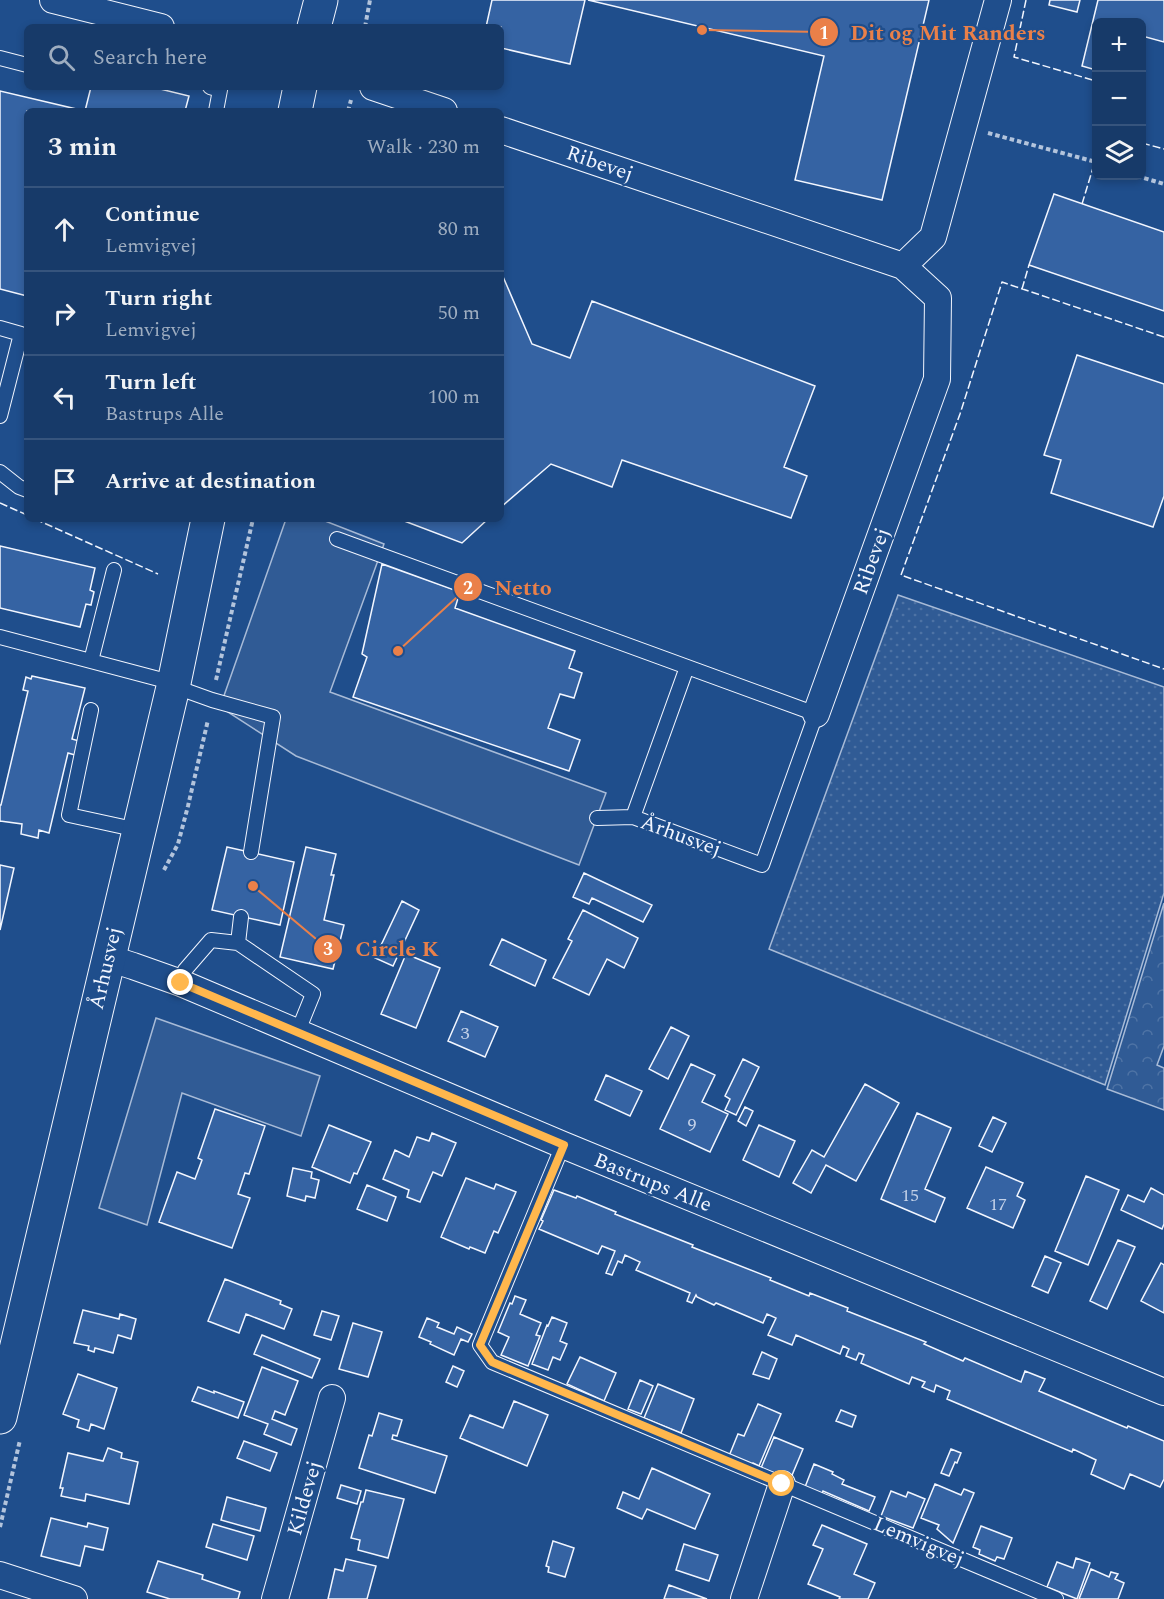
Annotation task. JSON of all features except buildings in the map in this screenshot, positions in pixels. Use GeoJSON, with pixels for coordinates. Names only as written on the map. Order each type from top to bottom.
{"type":"FeatureCollection","features":[{"type":"Feature","properties":{"kind":"main road"},"geometry":{"type":"LineString","coordinates":[[315,24],[321,0]]}},
{"type":"Feature","properties":{"kind":"main road"},"geometry":{"type":"LineString","coordinates":[[296,108],[299,90]]}},
{"type":"Feature","properties":{"kind":"main road","name":"Århusvej"},"geometry":{"type":"LineString","coordinates":[[0,1417],[173,685],[207,522]]}},
{"type":"Feature","properties":{"kind":"street"},"geometry":{"type":"LineString","coordinates":[[53,0],[105,20],[137,24]]}},
{"type":"Feature","properties":{"kind":"street"},"geometry":{"type":"LineString","coordinates":[[903,266],[933,237],[998,0]]}},
{"type":"Feature","properties":{"kind":"street"},"geometry":{"type":"LineString","coordinates":[[382,90],[435,108]]}},
{"type":"Feature","properties":{"kind":"street","name":"Ribevej"},"geometry":{"type":"LineString","coordinates":[[504,131],[903,266],[938,298],[937,379],[816,714]]}},
{"type":"Feature","properties":{"kind":"street","name":"Bastrups Alle"},"geometry":{"type":"LineString","coordinates":[[108,958],[181,983],[298,1031],[564,1145],[1164,1392]]}},
{"type":"Feature","properties":{"kind":"street","name":"Kildevej"},"geometry":{"type":"LineString","coordinates":[[275,1599],[332,1398]]}},
{"type":"Feature","properties":{"kind":"street"},"geometry":{"type":"LineString","coordinates":[[744,1599],[782,1484]]}},
{"type":"Feature","properties":{"kind":"street"},"geometry":{"type":"LineString","coordinates":[[0,1575],[74,1599]]}},
{"type":"Feature","properties":{"kind":"lane"},"geometry":{"type":"LineString","coordinates":[[0,58],[24,64]]}},
{"type":"Feature","properties":{"kind":"lane"},"geometry":{"type":"LineString","coordinates":[[217,108],[220,90]]}},
{"type":"Feature","properties":{"kind":"lane"},"geometry":{"type":"LineString","coordinates":[[0,328],[21,334],[0,416]]}},
{"type":"Feature","properties":{"kind":"lane"},"geometry":{"type":"LineString","coordinates":[[0,472],[24,489]]}},
{"type":"Feature","properties":{"kind":"lane"},"geometry":{"type":"LineString","coordinates":[[337,538],[816,714]]}},
{"type":"Feature","properties":{"kind":"lane"},"geometry":{"type":"LineString","coordinates":[[91,661],[114,570]]}},
{"type":"Feature","properties":{"kind":"lane"},"geometry":{"type":"LineString","coordinates":[[0,637],[173,685],[212,700],[273,717],[251,852]]}},
{"type":"Feature","properties":{"kind":"lane"},"geometry":{"type":"LineString","coordinates":[[633,818],[687,667]]}},
{"type":"Feature","properties":{"kind":"lane"},"geometry":{"type":"LineString","coordinates":[[91,710],[69,815],[138,830]]}},
{"type":"Feature","properties":{"kind":"lane","name":"Ribevej"},"geometry":{"type":"LineString","coordinates":[[762,865],[816,714]]}},
{"type":"Feature","properties":{"kind":"lane","name":"Århusvej"},"geometry":{"type":"LineString","coordinates":[[597,818],[633,818],[762,865]]}},
{"type":"Feature","properties":{"kind":"lane"},"geometry":{"type":"LineString","coordinates":[[238,943],[241,917]]}},
{"type":"Feature","properties":{"kind":"lane"},"geometry":{"type":"LineString","coordinates":[[181,983],[186,970],[211,940],[238,943],[313,994],[298,1031]]}},
{"type":"Feature","properties":{"kind":"lane","name":"Lemvigvej"},"geometry":{"type":"LineString","coordinates":[[564,1145],[480,1345],[492,1362],[1056,1599]]}},
{"type":"Feature","properties":{"kind":"path"},"geometry":{"type":"LineString","coordinates":[[366,24],[370,0]]}},
{"type":"Feature","properties":{"kind":"path"},"geometry":{"type":"LineString","coordinates":[[964,126],[1092,161]]}},
{"type":"Feature","properties":{"kind":"path"},"geometry":{"type":"LineString","coordinates":[[1146,179],[1164,184]]}},
{"type":"Feature","properties":{"kind":"green space"},"geometry":{"type":"Polygon","coordinates":[[[898,595],[1164,687],[1164,893],[1105,1085],[769,949],[898,595]]]}},
{"type":"Feature","properties":{"kind":"green space"},"geometry":{"type":"Polygon","coordinates":[[[1164,903],[1164,1046],[1157,1065],[1164,1068],[1164,1110],[1107,1089],[1164,903]]]}},
{"type":"Feature","properties":{"kind":"shaded area"},"geometry":{"type":"Polygon","coordinates":[[[285,522],[328,522],[384,544],[330,692],[606,793],[579,865],[296,756],[220,707],[285,522]]]}},
{"type":"Feature","properties":{"kind":"shaded area"},"geometry":{"type":"Polygon","coordinates":[[[156,1018],[320,1076],[301,1136],[182,1093],[147,1225],[99,1208],[156,1018]]]}},
{"type":"Feature","properties":{"kind":"fence"},"geometry":{"type":"LineString","coordinates":[[1026,0],[1014,57],[1092,80]]}},
{"type":"Feature","properties":{"kind":"fence"},"geometry":{"type":"LineString","coordinates":[[1146,144],[1164,149]]}},
{"type":"Feature","properties":{"kind":"fence"},"geometry":{"type":"LineString","coordinates":[[1082,204],[1092,171]]}},
{"type":"Feature","properties":{"kind":"fence"},"geometry":{"type":"LineString","coordinates":[[1022,289],[1029,265]]}},
{"type":"Feature","properties":{"kind":"fence"},"geometry":{"type":"LineString","coordinates":[[1164,337],[1002,282],[960,414],[901,575],[1164,669]]}},
{"type":"Feature","properties":{"kind":"fence"},"geometry":{"type":"LineString","coordinates":[[0,503],[24,514]]}},
{"type":"Feature","properties":{"kind":"fence"},"geometry":{"type":"LineString","coordinates":[[42,522],[158,574]]}},
{"type":"Feature","properties":{"kind":"place","name":"Dit og Mit Randers"},"geometry":{"type":"Point","coordinates":[702,30]}},
{"type":"Feature","properties":{"kind":"place","name":"Netto"},"geometry":{"type":"Point","coordinates":[398,651]}},
{"type":"Feature","properties":{"kind":"place","name":"Circle K"},"geometry":{"type":"Point","coordinates":[253,886]}},
{"type":"Feature","properties":{"kind":"route"},"geometry":{"type":"LineString","coordinates":[[181,983],[564,1145],[480,1345],[492,1362],[782,1484]]}}]}
